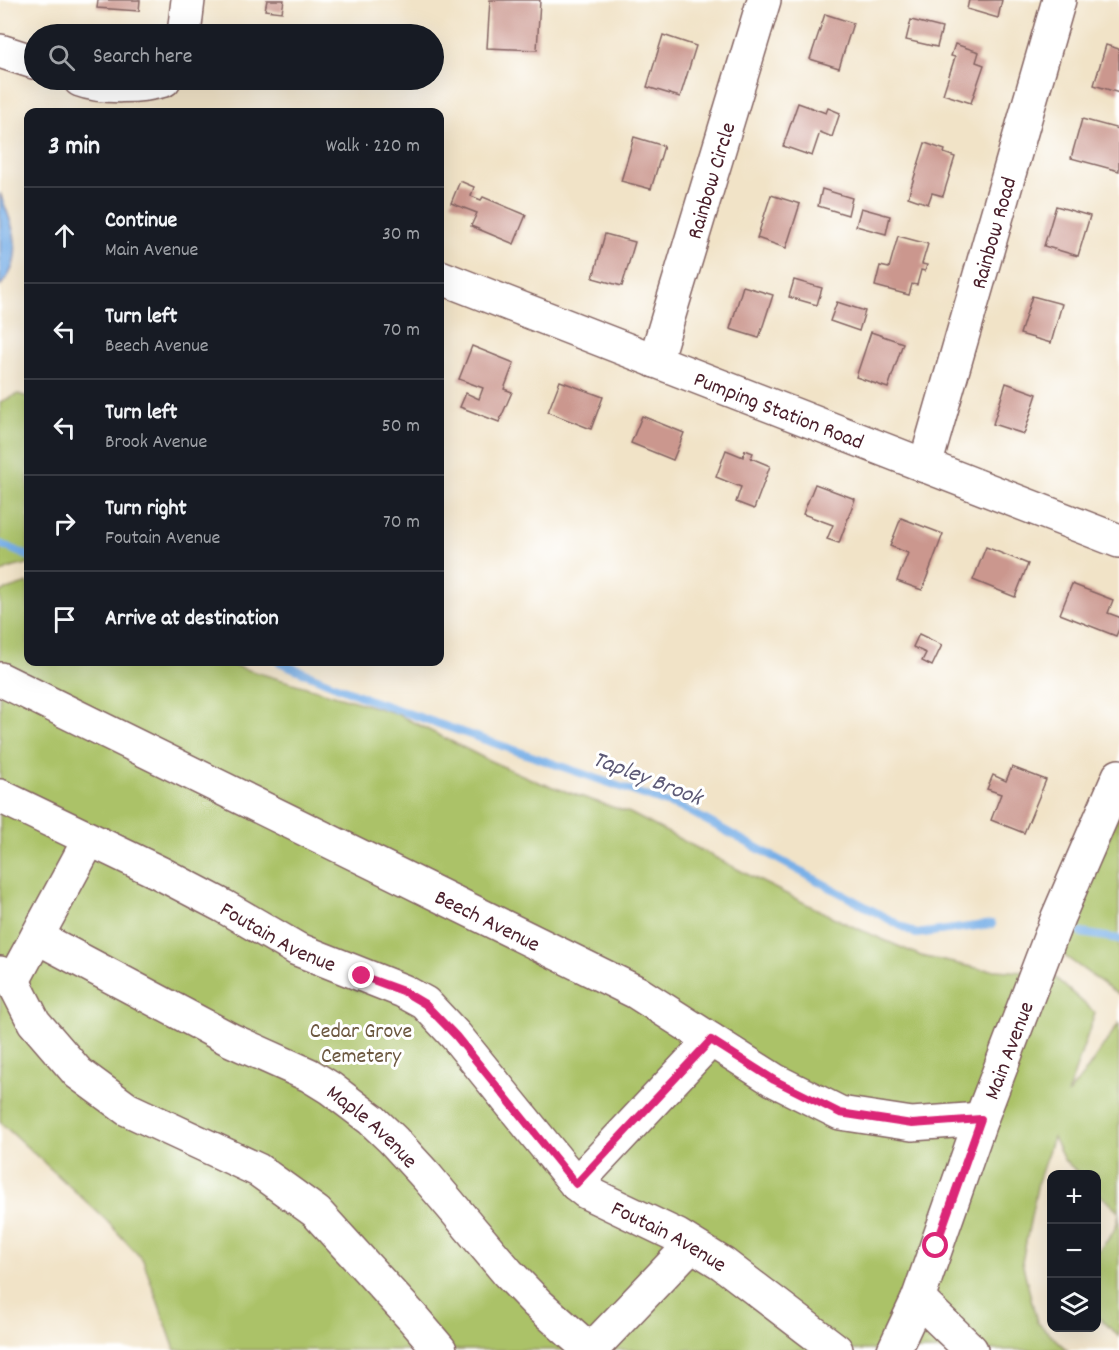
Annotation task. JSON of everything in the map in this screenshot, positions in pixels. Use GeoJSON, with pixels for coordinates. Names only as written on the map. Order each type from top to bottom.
{"type":"FeatureCollection","features":[{"type":"Feature","properties":{"kind":"street"},"geometry":{"type":"LineString","coordinates":[[185,24],[188,0]]}},
{"type":"Feature","properties":{"kind":"street","name":"Rainbow Circle"},"geometry":{"type":"LineString","coordinates":[[655,361],[764,0]]}},
{"type":"Feature","properties":{"kind":"street","name":"Rainbow Road"},"geometry":{"type":"LineString","coordinates":[[925,466],[1059,0]]}},
{"type":"Feature","properties":{"kind":"street"},"geometry":{"type":"LineString","coordinates":[[0,51],[24,59]]}},
{"type":"Feature","properties":{"kind":"street","name":"Pumping Station Road"},"geometry":{"type":"LineString","coordinates":[[444,279],[1119,540]]}},
{"type":"Feature","properties":{"kind":"street","name":"Beech Avenue"},"geometry":{"type":"LineString","coordinates":[[0,679],[636,992],[774,1080],[840,1113],[912,1124],[981,1119]]}},
{"type":"Feature","properties":{"kind":"street","name":"Main Avenue"},"geometry":{"type":"LineString","coordinates":[[894,1350],[918,1299],[981,1119],[1072,884],[1119,776]]}},
{"type":"Feature","properties":{"kind":"street","name":"Foutain Avenue"},"geometry":{"type":"LineString","coordinates":[[0,796],[171,878],[297,949],[403,991],[425,1004],[456,1036],[576,1184],[586,1192],[664,1229],[723,1264],[836,1350]]}},
{"type":"Feature","properties":{"kind":"street"},"geometry":{"type":"LineString","coordinates":[[89,840],[37,937],[6,977],[34,1022],[78,1073],[128,1109],[258,1170],[316,1212],[440,1350]]}},
{"type":"Feature","properties":{"kind":"street","name":"Maple Avenue"},"geometry":{"type":"LineString","coordinates":[[37,937],[231,1040],[309,1075],[330,1088],[372,1120],[393,1140],[508,1273],[537,1303],[590,1350]]}},
{"type":"Feature","properties":{"kind":"street"},"geometry":{"type":"LineString","coordinates":[[576,1184],[711,1040]]}},
{"type":"Feature","properties":{"kind":"street"},"geometry":{"type":"LineString","coordinates":[[590,1350],[691,1245]]}},
{"type":"Feature","properties":{"kind":"street"},"geometry":{"type":"LineString","coordinates":[[918,1299],[970,1350]]}},
{"type":"Feature","properties":{"kind":"green space"},"geometry":{"type":"Polygon","coordinates":[[[18,394],[24,396],[24,565],[0,573],[0,402],[18,394]]]}},
{"type":"Feature","properties":{"kind":"green space","name":"Cedar Grove Cemetery"},"geometry":{"type":"Polygon","coordinates":[[[24,584],[24,666],[235,666],[395,713],[486,759],[538,782],[630,813],[847,924],[921,956],[981,969],[1051,974],[1095,1013],[1067,1095],[1119,1023],[1119,1213],[1101,1196],[1101,1170],[1075,1170],[1064,1160],[1053,1137],[1038,1182],[1022,1262],[1037,1322],[1067,1350],[175,1350],[143,1260],[106,1220],[0,1122],[0,592],[24,584]]]}},
{"type":"Feature","properties":{"kind":"green space"},"geometry":{"type":"Polygon","coordinates":[[[1119,813],[1119,995],[1062,954],[1119,813]]]}},
{"type":"Feature","properties":{"kind":"green space"},"geometry":{"type":"Polygon","coordinates":[[[1119,1213],[1119,1337],[1101,1319],[1101,1247],[1114,1230],[1119,1213]]]}},
{"type":"Feature","properties":{"kind":"water"},"geometry":{"type":"Polygon","coordinates":[[[0,193],[13,229],[15,252],[14,264],[0,286],[0,193]]]}},
{"type":"Feature","properties":{"kind":"building"},"geometry":{"type":"Polygon","coordinates":[[[98,0],[140,0],[139,11],[97,8],[98,0]]]}},
{"type":"Feature","properties":{"kind":"building"},"geometry":{"type":"Polygon","coordinates":[[[267,0],[284,0],[282,12],[265,10],[267,0]]]}},
{"type":"Feature","properties":{"kind":"building"},"geometry":{"type":"Polygon","coordinates":[[[490,0],[540,0],[537,50],[487,48],[490,0]]]}},
{"type":"Feature","properties":{"kind":"building"},"geometry":{"type":"Polygon","coordinates":[[[969,0],[1002,0],[998,18],[967,9],[969,0]]]}},
{"type":"Feature","properties":{"kind":"building"},"geometry":{"type":"Polygon","coordinates":[[[825,14],[853,23],[839,68],[810,59],[825,14]]]}},
{"type":"Feature","properties":{"kind":"building"},"geometry":{"type":"Polygon","coordinates":[[[911,20],[942,28],[937,47],[906,40],[911,20]]]}},
{"type":"Feature","properties":{"kind":"building"},"geometry":{"type":"Polygon","coordinates":[[[663,35],[696,46],[680,97],[647,87],[663,35]]]}},
{"type":"Feature","properties":{"kind":"building"},"geometry":{"type":"Polygon","coordinates":[[[955,44],[979,52],[976,62],[984,65],[971,103],[943,94],[955,57],[951,56],[955,44]]]}},
{"type":"Feature","properties":{"kind":"building"},"geometry":{"type":"Polygon","coordinates":[[[1106,45],[1119,49],[1119,93],[1094,85],[1106,45]]]}},
{"type":"Feature","properties":{"kind":"building"},"geometry":{"type":"Polygon","coordinates":[[[798,103],[826,113],[828,108],[840,113],[832,137],[820,132],[812,156],[783,146],[798,103]]]}},
{"type":"Feature","properties":{"kind":"building"},"geometry":{"type":"Polygon","coordinates":[[[1082,119],[1119,129],[1119,171],[1071,158],[1082,119]]]}},
{"type":"Feature","properties":{"kind":"building"},"geometry":{"type":"Polygon","coordinates":[[[634,137],[664,146],[651,189],[621,181],[634,137]]]}},
{"type":"Feature","properties":{"kind":"building"},"geometry":{"type":"Polygon","coordinates":[[[925,143],[945,150],[944,153],[955,157],[943,196],[932,193],[928,204],[908,197],[925,143]]]}},
{"type":"Feature","properties":{"kind":"building"},"geometry":{"type":"Polygon","coordinates":[[[460,181],[474,187],[471,196],[481,200],[483,197],[526,215],[514,244],[471,226],[477,213],[451,203],[460,181]]]}},
{"type":"Feature","properties":{"kind":"building"},"geometry":{"type":"Polygon","coordinates":[[[822,189],[852,198],[848,215],[818,206],[822,189]]]}},
{"type":"Feature","properties":{"kind":"building"},"geometry":{"type":"Polygon","coordinates":[[[771,195],[800,204],[786,248],[757,238],[771,195]]]}},
{"type":"Feature","properties":{"kind":"building"},"geometry":{"type":"Polygon","coordinates":[[[1056,206],[1090,216],[1078,256],[1044,246],[1056,206]]]}},
{"type":"Feature","properties":{"kind":"building"},"geometry":{"type":"Polygon","coordinates":[[[861,208],[890,216],[886,234],[856,226],[861,208]]]}},
{"type":"Feature","properties":{"kind":"building"},"geometry":{"type":"Polygon","coordinates":[[[605,234],[635,242],[622,286],[593,278],[605,234]]]}},
{"type":"Feature","properties":{"kind":"building"},"geometry":{"type":"Polygon","coordinates":[[[898,236],[928,244],[922,264],[927,265],[925,271],[921,270],[917,285],[912,284],[909,295],[875,286],[880,266],[889,268],[898,236]]]}},
{"type":"Feature","properties":{"kind":"building"},"geometry":{"type":"Polygon","coordinates":[[[794,280],[822,288],[817,305],[789,297],[794,280]]]}},
{"type":"Feature","properties":{"kind":"building"},"geometry":{"type":"Polygon","coordinates":[[[743,286],[773,295],[759,338],[730,329],[743,286]]]}},
{"type":"Feature","properties":{"kind":"building"},"geometry":{"type":"Polygon","coordinates":[[[1032,296],[1062,304],[1051,343],[1020,334],[1032,296]]]}},
{"type":"Feature","properties":{"kind":"building"},"geometry":{"type":"Polygon","coordinates":[[[837,302],[865,311],[859,331],[830,321],[837,302]]]}},
{"type":"Feature","properties":{"kind":"building"},"geometry":{"type":"Polygon","coordinates":[[[871,332],[903,343],[888,388],[856,377],[871,332]]]}},
{"type":"Feature","properties":{"kind":"building"},"geometry":{"type":"Polygon","coordinates":[[[472,346],[514,363],[504,389],[512,392],[499,422],[460,407],[466,393],[479,399],[483,388],[459,379],[472,346]]]}},
{"type":"Feature","properties":{"kind":"building"},"geometry":{"type":"Polygon","coordinates":[[[560,381],[603,397],[591,429],[548,412],[560,381]]]}},
{"type":"Feature","properties":{"kind":"building"},"geometry":{"type":"Polygon","coordinates":[[[1006,383],[1037,394],[1024,434],[993,424],[1006,383]]]}},
{"type":"Feature","properties":{"kind":"building"},"geometry":{"type":"Polygon","coordinates":[[[642,416],[684,433],[673,460],[631,443],[642,416]]]}},
{"type":"Feature","properties":{"kind":"building"},"geometry":{"type":"Polygon","coordinates":[[[726,450],[743,457],[745,450],[753,453],[751,458],[770,466],[754,509],[736,502],[741,487],[716,477],[726,450]]]}},
{"type":"Feature","properties":{"kind":"building"},"geometry":{"type":"Polygon","coordinates":[[[815,484],[855,499],[839,543],[827,539],[833,525],[803,514],[815,484]]]}},
{"type":"Feature","properties":{"kind":"building"},"geometry":{"type":"Polygon","coordinates":[[[901,518],[943,534],[922,590],[897,581],[908,553],[890,546],[901,518]]]}},
{"type":"Feature","properties":{"kind":"building"},"geometry":{"type":"Polygon","coordinates":[[[986,547],[1028,564],[1015,597],[973,580],[986,547]]]}},
{"type":"Feature","properties":{"kind":"building"},"geometry":{"type":"Polygon","coordinates":[[[1072,584],[1113,600],[1108,613],[1119,617],[1119,629],[1116,636],[1060,614],[1072,584]]]}},
{"type":"Feature","properties":{"kind":"building"},"geometry":{"type":"Polygon","coordinates":[[[919,634],[942,645],[932,666],[922,661],[926,653],[913,647],[919,634]]]}},
{"type":"Feature","properties":{"kind":"building"},"geometry":{"type":"Polygon","coordinates":[[[1012,767],[1046,780],[1024,833],[991,820],[1001,794],[987,789],[993,775],[1006,781],[1012,767]]]}},
{"type":"Feature","properties":{"kind":"waterway","name":"Tapley Brook"},"geometry":{"type":"LineString","coordinates":[[0,544],[24,554]]}},
{"type":"Feature","properties":{"kind":"waterway","name":"Tapley Brook"},"geometry":{"type":"LineString","coordinates":[[289,666],[370,700],[687,810],[916,934],[992,924]]}},
{"type":"Feature","properties":{"kind":"waterway","name":"Tapley Brook"},"geometry":{"type":"LineString","coordinates":[[1081,933],[1119,939]]}},
{"type":"Feature","properties":{"kind":"route"},"geometry":{"type":"LineString","coordinates":[[362,976],[403,991],[425,1004],[456,1036],[576,1184],[711,1040],[774,1080],[840,1113],[912,1124],[981,1119],[936,1246]]}}]}
